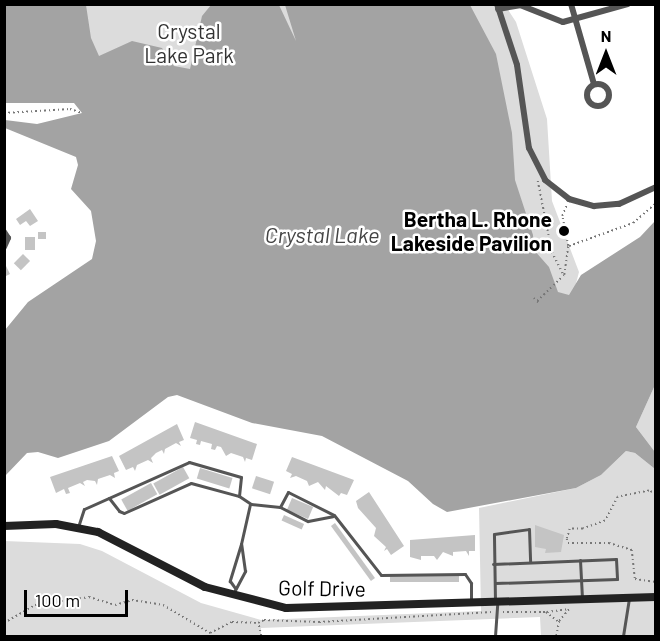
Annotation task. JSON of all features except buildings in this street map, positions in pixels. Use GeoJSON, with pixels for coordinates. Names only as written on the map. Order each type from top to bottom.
{"type":"FeatureCollection","features":[{"type":"Feature","properties":{"kind":"street"},"geometry":{"type":"LineString","coordinates":[[571,4],[594,84]]}},
{"type":"Feature","properties":{"kind":"street"},"geometry":{"type":"LineString","coordinates":[[628,4],[576,20],[556,21],[518,5],[497,7],[515,59],[529,148],[537,168],[549,185],[569,199],[607,206],[656,187]]}},
{"type":"Feature","properties":{"kind":"street"},"geometry":{"type":"LineString","coordinates":[[4,232],[8,238],[4,247]]}},
{"type":"Feature","properties":{"kind":"street","name":"Golf Drive"},"geometry":{"type":"LineString","coordinates":[[4,526],[78,527],[117,540],[184,578],[309,610],[656,597]]}},
{"type":"Feature","properties":{"kind":"lane"},"geometry":{"type":"LineString","coordinates":[[78,527],[84,508],[189,462],[241,477],[239,496]]}},
{"type":"Feature","properties":{"kind":"lane"},"geometry":{"type":"LineString","coordinates":[[109,498],[119,511],[124,513],[191,483],[239,496],[251,504],[280,507],[308,521],[334,515]]}},
{"type":"Feature","properties":{"kind":"lane"},"geometry":{"type":"LineString","coordinates":[[280,507],[288,492],[334,515],[381,575],[465,573],[471,583],[471,604]]}},
{"type":"Feature","properties":{"kind":"lane"},"geometry":{"type":"LineString","coordinates":[[241,544],[245,572],[241,585],[233,592],[230,581],[251,504]]}},
{"type":"Feature","properties":{"kind":"lane"},"geometry":{"type":"LineString","coordinates":[[495,636],[494,534],[511,529],[531,531],[530,562]]}},
{"type":"Feature","properties":{"kind":"lane"},"geometry":{"type":"LineString","coordinates":[[493,564],[616,559],[617,579],[495,583]]}},
{"type":"Feature","properties":{"kind":"lane"},"geometry":{"type":"LineString","coordinates":[[579,600],[580,560]]}},
{"type":"Feature","properties":{"kind":"lane"},"geometry":{"type":"LineString","coordinates":[[623,636],[629,598]]}},
{"type":"Feature","properties":{"kind":"path"},"geometry":{"type":"LineString","coordinates":[[4,113],[70,109],[82,113]]}},
{"type":"Feature","properties":{"kind":"path"},"geometry":{"type":"LineString","coordinates":[[537,168],[542,210],[559,270],[564,275]]}},
{"type":"Feature","properties":{"kind":"path"},"geometry":{"type":"LineString","coordinates":[[537,301],[564,275],[568,246],[562,216],[569,199]]}},
{"type":"Feature","properties":{"kind":"path"},"geometry":{"type":"LineString","coordinates":[[568,246],[633,223],[656,203]]}},
{"type":"Feature","properties":{"kind":"path"},"geometry":{"type":"LineString","coordinates":[[534,298],[540,304]]}},
{"type":"Feature","properties":{"kind":"path"},"geometry":{"type":"LineString","coordinates":[[656,494],[649,491],[618,497],[605,521],[570,529],[567,538],[568,543],[609,543],[632,550],[635,579],[656,582]]}},
{"type":"Feature","properties":{"kind":"path"},"geometry":{"type":"LineString","coordinates":[[4,622],[35,605],[89,597],[116,605],[132,600],[163,605],[210,633],[232,622],[258,623],[492,612]]}},
{"type":"Feature","properties":{"kind":"path"},"geometry":{"type":"LineString","coordinates":[[556,636],[559,622],[579,600]]}},
{"type":"Feature","properties":{"kind":"path"},"geometry":{"type":"LineString","coordinates":[[501,612],[546,612],[569,609]]}},
{"type":"Feature","properties":{"kind":"path"},"geometry":{"type":"LineString","coordinates":[[546,612],[559,622]]}},
{"type":"Feature","properties":{"kind":"path"},"geometry":{"type":"LineString","coordinates":[[258,623],[261,636]]}},
{"type":"Feature","properties":{"kind":"green space","name":"Crystal Lake Park"},"geometry":{"type":"Polygon","coordinates":[[[4,5],[293,5],[305,49],[200,83],[5,61],[4,5]]]}},
{"type":"Feature","properties":{"kind":"green space"},"geometry":{"type":"Polygon","coordinates":[[[445,5],[505,5],[516,22],[547,119],[552,201],[579,272],[571,303],[555,297],[528,244],[445,5]]]}},
{"type":"Feature","properties":{"kind":"green space"},"geometry":{"type":"Polygon","coordinates":[[[655,385],[655,452],[636,427],[655,385]]]}},
{"type":"Feature","properties":{"kind":"green space"},"geometry":{"type":"Polygon","coordinates":[[[626,451],[635,453],[655,469],[655,636],[541,636],[540,617],[261,628],[261,636],[5,636],[4,541],[80,544],[102,551],[201,603],[261,620],[481,611],[479,508],[576,488],[601,475],[626,451]]]}},
{"type":"Feature","properties":{"kind":"water","name":"Crystal Lake"},"geometry":{"type":"Polygon","coordinates":[[[5,4],[86,5],[91,38],[99,56],[132,41],[162,48],[174,66],[190,69],[202,16],[211,5],[279,5],[296,41],[285,5],[470,5],[496,54],[512,133],[515,180],[533,235],[534,250],[549,267],[558,292],[569,295],[581,275],[640,237],[655,221],[655,385],[636,427],[655,452],[655,469],[635,453],[626,451],[601,475],[576,488],[447,512],[433,504],[408,481],[322,436],[252,423],[177,395],[168,397],[109,441],[58,458],[38,452],[27,453],[5,476],[5,330],[28,302],[92,259],[96,241],[91,211],[71,189],[78,165],[76,157],[5,128],[5,120],[37,124],[82,113],[74,103],[5,103],[5,4]]]}},
{"type":"Feature","properties":{"kind":"place","name":"Bertha L. Rhone Lakeside Pavilion"},"geometry":{"type":"Point","coordinates":[564,231]}}]}
